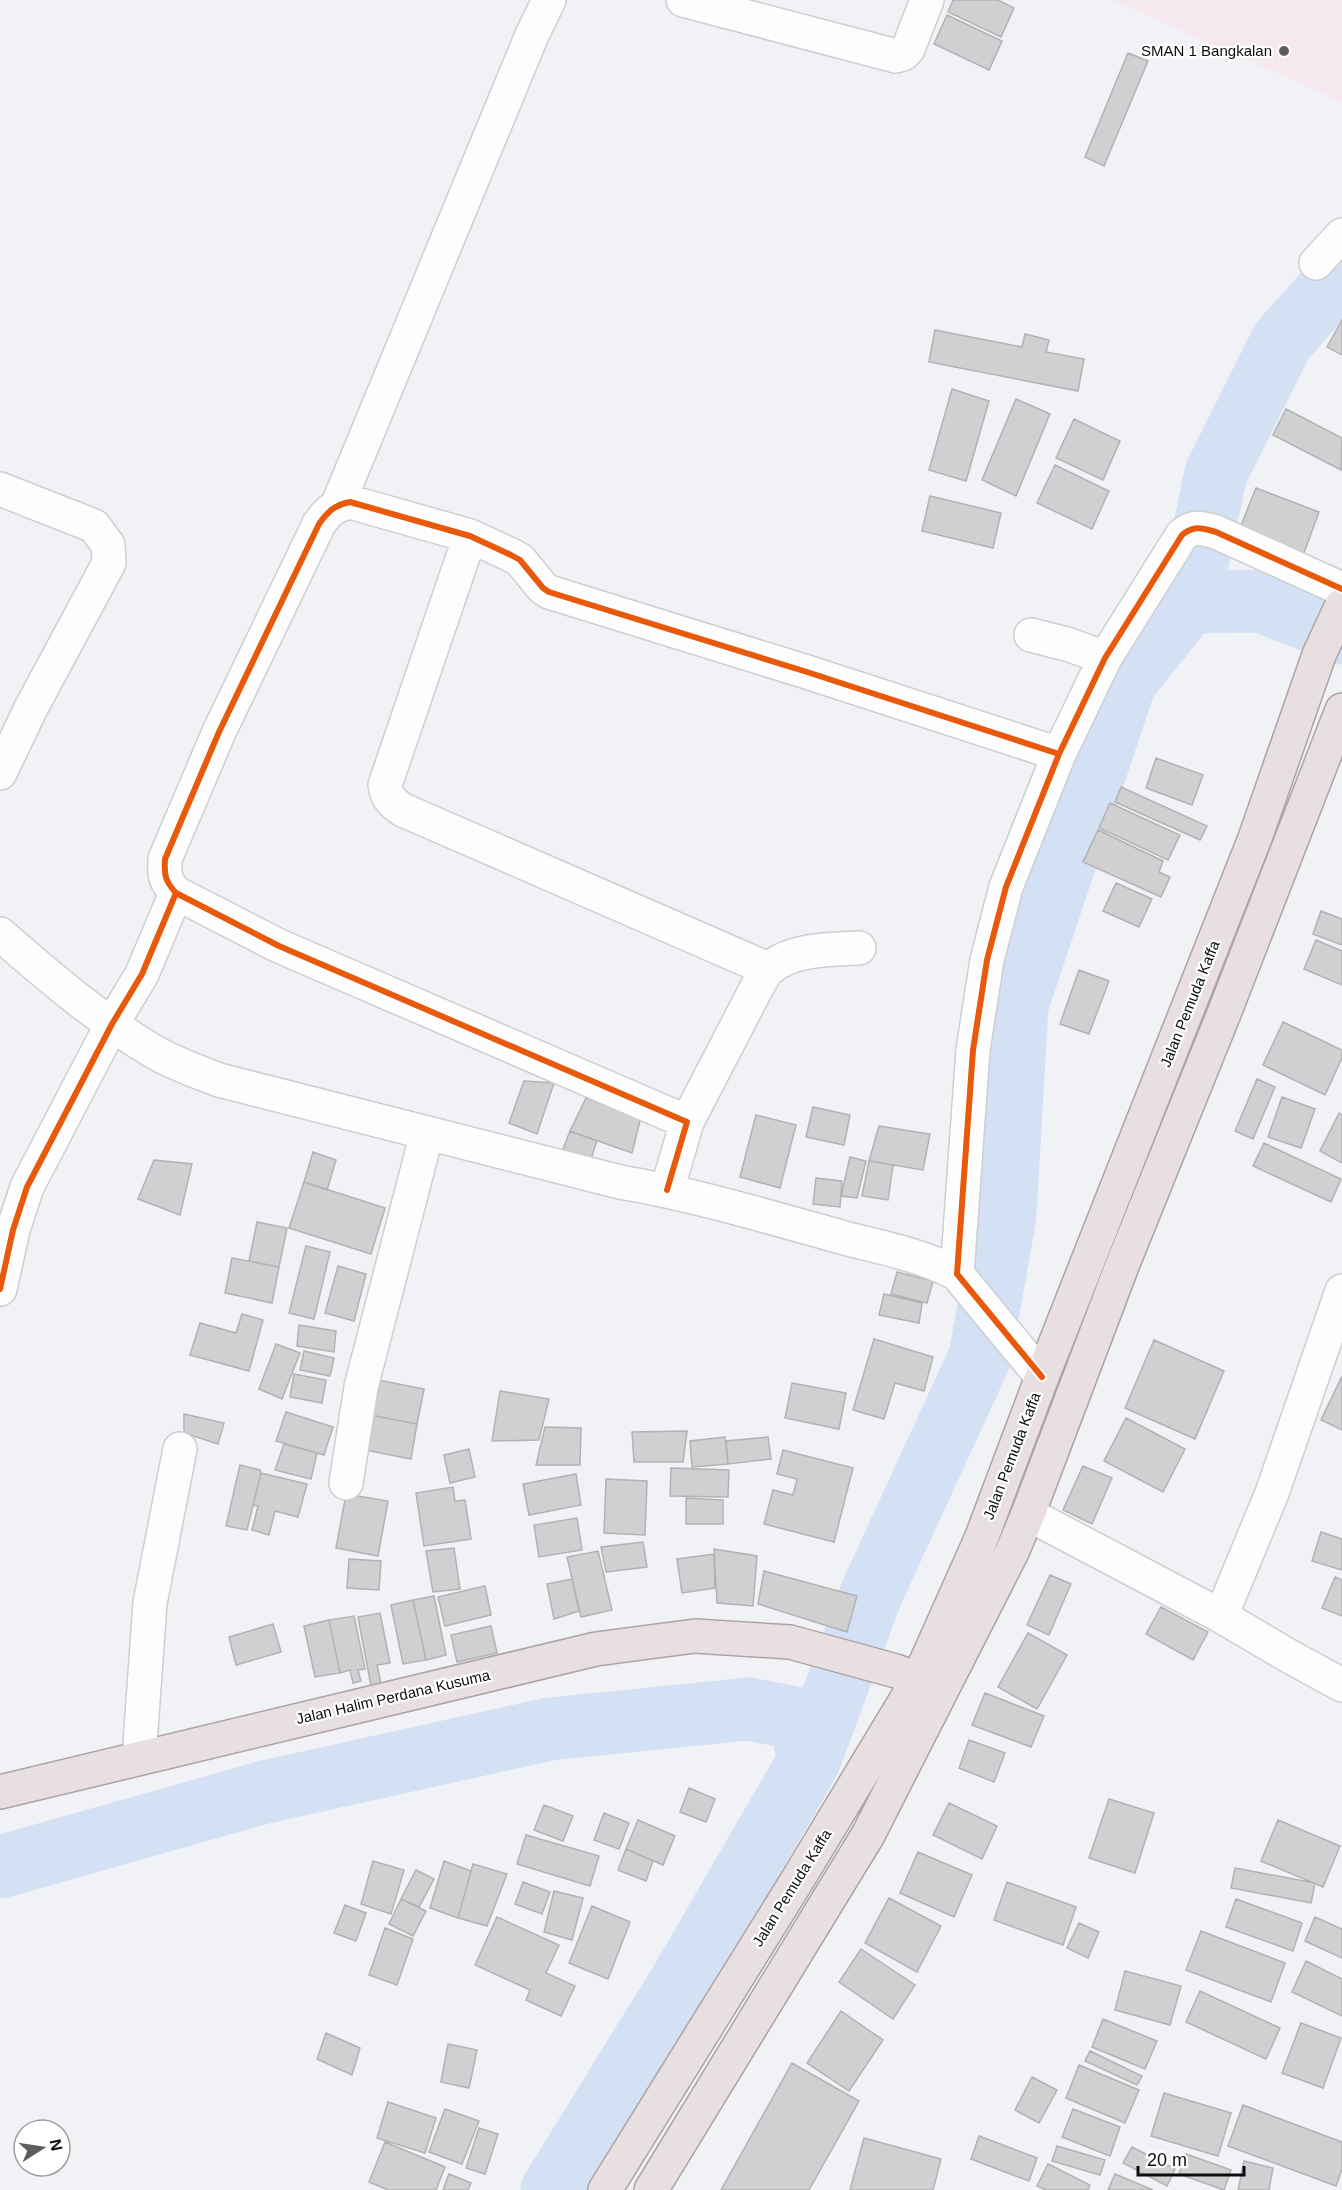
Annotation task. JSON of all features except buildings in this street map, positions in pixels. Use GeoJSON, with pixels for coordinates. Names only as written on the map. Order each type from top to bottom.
{"type":"FeatureCollection","features":[{"type":"Feature","properties":{"kind":"highway","name":"Jalan Pemuda Kaffa"},"geometry":{"type":"LineString","coordinates":[[651,2190],[868,1835],[919,1680],[981,1539],[1042,1377],[1255,838],[1319,655],[1342,605]]}},
{"type":"Feature","properties":{"kind":"highway","name":"Jalan Pemuda Kaffa"},"geometry":{"type":"LineString","coordinates":[[605,2190],[919,1680],[1012,1552],[1122,1266],[1342,710]]}},
{"type":"Feature","properties":{"kind":"highway"},"geometry":{"type":"LineString","coordinates":[[1255,838],[1286,853]]}},
{"type":"Feature","properties":{"kind":"highway","name":"Jalan Halim Perdana Kusuma"},"geometry":{"type":"LineString","coordinates":[[0,1792],[596,1649],[695,1636],[790,1642],[919,1680]]}},
{"type":"Feature","properties":{"kind":"street"},"geometry":{"type":"LineString","coordinates":[[549,0],[532,35],[338,504],[328,512],[312,536],[219,732],[172,840],[165,859],[164,876],[176,893],[279,946],[687,1122]]}},
{"type":"Feature","properties":{"kind":"street"},"geometry":{"type":"LineString","coordinates":[[683,0],[897,56],[908,49],[927,0]]}},
{"type":"Feature","properties":{"kind":"street"},"geometry":{"type":"LineString","coordinates":[[1316,263],[1342,235]]}},
{"type":"Feature","properties":{"kind":"street"},"geometry":{"type":"LineString","coordinates":[[0,489],[94,526],[108,545],[109,563],[31,708],[0,773]]}},
{"type":"Feature","properties":{"kind":"street"},"geometry":{"type":"LineString","coordinates":[[338,504],[350,502],[361,504],[470,536],[520,560],[549,592],[807,672],[1059,754]]}},
{"type":"Feature","properties":{"kind":"street"},"geometry":{"type":"LineString","coordinates":[[962,1280],[974,1050],[987,960],[1006,887],[1059,754],[1105,658],[1182,535],[1189,529],[1208,530],[1342,589]]}},
{"type":"Feature","properties":{"kind":"street"},"geometry":{"type":"LineString","coordinates":[[470,536],[385,785],[392,803],[403,810],[768,969]]}},
{"type":"Feature","properties":{"kind":"street"},"geometry":{"type":"LineString","coordinates":[[1031,635],[1070,645],[1105,658]]}},
{"type":"Feature","properties":{"kind":"street"},"geometry":{"type":"LineString","coordinates":[[0,1289],[13,1230],[27,1187],[112,1024],[142,974],[176,893]]}},
{"type":"Feature","properties":{"kind":"street"},"geometry":{"type":"LineString","coordinates":[[0,934],[49,977],[152,1051],[182,1066],[219,1080],[620,1182],[667,1190],[874,1245],[945,1267],[962,1280],[1042,1377]]}},
{"type":"Feature","properties":{"kind":"street"},"geometry":{"type":"LineString","coordinates":[[667,1190],[687,1122],[768,969],[792,956],[814,950],[860,948]]}},
{"type":"Feature","properties":{"kind":"street"},"geometry":{"type":"LineString","coordinates":[[346,1483],[363,1377],[427,1133]]}},
{"type":"Feature","properties":{"kind":"street"},"geometry":{"type":"LineString","coordinates":[[1221,1616],[1272,1492],[1339,1310]]}},
{"type":"Feature","properties":{"kind":"street"},"geometry":{"type":"LineString","coordinates":[[139,1758],[150,1603],[180,1449]]}},
{"type":"Feature","properties":{"kind":"street"},"geometry":{"type":"LineString","coordinates":[[1028,1514],[1221,1616],[1342,1685]]}},
{"type":"Feature","properties":{"kind":"shaded area","name":"SMAN 1 Bangkalan"},"geometry":{"type":"Polygon","coordinates":[[[1112,0],[1342,0],[1342,102],[1112,0]]]}},
{"type":"Feature","properties":{"kind":"waterway"},"geometry":{"type":"LineString","coordinates":[[1189,602],[1216,473],[1282,341],[1342,274]]}},
{"type":"Feature","properties":{"kind":"waterway"},"geometry":{"type":"LineString","coordinates":[[552,2190],[682,1980],[809,1761],[872,1592],[980,1357],[1005,1216],[1017,1005],[1125,682],[1189,602],[1261,601],[1342,633]]}},
{"type":"Feature","properties":{"kind":"waterway"},"geometry":{"type":"LineString","coordinates":[[0,1867],[265,1792],[550,1729],[748,1709],[800,1719],[809,1761]]}},
{"type":"Feature","properties":{"kind":"cycle path"},"geometry":{"type":"LineString","coordinates":[[176,893],[166,878],[165,859],[219,732],[319,524],[332,509],[350,502],[470,536],[520,560],[549,592],[807,672],[1059,754]]}},
{"type":"Feature","properties":{"kind":"cycle path"},"geometry":{"type":"LineString","coordinates":[[1042,1377],[957,1274],[973,1050],[987,960],[1006,887],[1059,754],[1105,658],[1182,535],[1198,528],[1216,532],[1342,589]]}},
{"type":"Feature","properties":{"kind":"cycle path"},"geometry":{"type":"LineString","coordinates":[[0,1289],[13,1230],[27,1187],[112,1024],[142,974],[176,893],[279,946],[687,1122],[667,1190]]}},
{"type":"Feature","properties":{"kind":"place","name":"SMAN 1 Bangkalan"},"geometry":{"type":"Point","coordinates":[1284,51]}}]}
